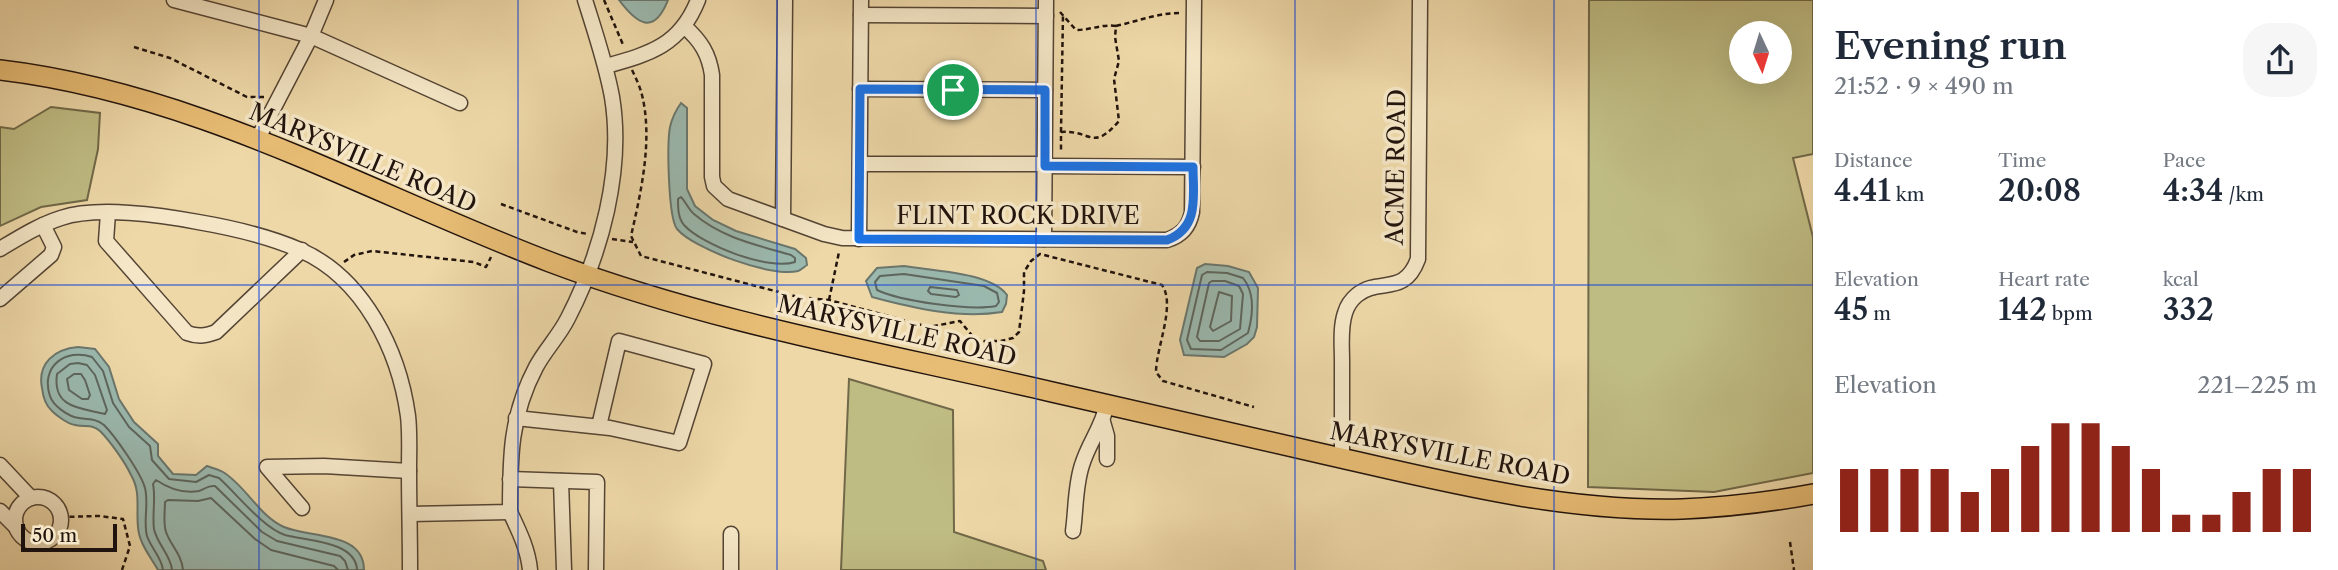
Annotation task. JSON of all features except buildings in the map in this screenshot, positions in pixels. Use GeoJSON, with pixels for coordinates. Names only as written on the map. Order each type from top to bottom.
{"type":"FeatureCollection","features":[{"type":"Feature","properties":{"kind":"highway","name":"MARYSVILLE ROAD"},"geometry":{"type":"LineString","coordinates":[[0,70],[59,79],[145,100],[214,122],[498,241],[654,298],[1105,413],[1342,458],[1509,494],[1581,504],[1681,509],[1813,495]]}},
{"type":"Feature","properties":{"kind":"street"},"geometry":{"type":"LineString","coordinates":[[174,0],[311,36],[460,103]]}},
{"type":"Feature","properties":{"kind":"street"},"geometry":{"type":"LineString","coordinates":[[257,140],[311,36],[326,0]]}},
{"type":"Feature","properties":{"kind":"street"},"geometry":{"type":"LineString","coordinates":[[530,570],[526,549],[510,512],[510,479],[516,418],[521,398],[538,365],[568,320],[586,275],[600,236],[615,162],[615,131],[606,66],[585,0]]}},
{"type":"Feature","properties":{"kind":"street"},"geometry":{"type":"LineString","coordinates":[[606,66],[660,48],[684,26],[698,0]]}},
{"type":"Feature","properties":{"kind":"street"},"geometry":{"type":"LineString","coordinates":[[783,219],[785,0]]}},
{"type":"Feature","properties":{"kind":"street","name":"ACME ROAD"},"geometry":{"type":"LineString","coordinates":[[1342,458],[1342,339],[1345,314],[1349,304],[1363,291],[1396,284],[1406,279],[1414,270],[1418,259],[1420,0]]}},
{"type":"Feature","properties":{"kind":"street","name":"FLINT ROCK DRIVE"},"geometry":{"type":"LineString","coordinates":[[684,26],[697,37],[710,61],[712,177],[714,186],[728,199],[842,238],[1167,240],[1185,230],[1191,221],[1194,6]]}},
{"type":"Feature","properties":{"kind":"street"},"geometry":{"type":"LineString","coordinates":[[859,239],[861,7],[1049,8],[1045,90],[1044,239]]}},
{"type":"Feature","properties":{"kind":"street"},"geometry":{"type":"LineString","coordinates":[[860,89],[1045,90]]}},
{"type":"Feature","properties":{"kind":"street"},"geometry":{"type":"LineString","coordinates":[[860,164],[1193,167]]}},
{"type":"Feature","properties":{"kind":"street"},"geometry":{"type":"LineString","coordinates":[[108,213],[106,241],[187,333],[196,336],[216,332],[302,250]]}},
{"type":"Feature","properties":{"kind":"street"},"geometry":{"type":"LineString","coordinates":[[0,249],[43,225],[64,217],[108,213],[142,214],[219,226],[261,236],[302,250],[334,271],[360,298],[382,329],[395,361],[408,417],[410,570]]}},
{"type":"Feature","properties":{"kind":"street"},"geometry":{"type":"LineString","coordinates":[[0,299],[51,255],[54,247],[43,225]]}},
{"type":"Feature","properties":{"kind":"street"},"geometry":{"type":"LineString","coordinates":[[516,418],[604,427],[679,443],[705,364],[619,341],[604,427]]}},
{"type":"Feature","properties":{"kind":"street"},"geometry":{"type":"LineString","coordinates":[[1105,413],[1107,459]]}},
{"type":"Feature","properties":{"kind":"street"},"geometry":{"type":"LineString","coordinates":[[1073,531],[1081,467],[1105,413]]}},
{"type":"Feature","properties":{"kind":"street"},"geometry":{"type":"LineString","coordinates":[[0,465],[31,498]]}},
{"type":"Feature","properties":{"kind":"street"},"geometry":{"type":"LineString","coordinates":[[302,508],[267,467],[324,466],[409,471]]}},
{"type":"Feature","properties":{"kind":"street"},"geometry":{"type":"LineString","coordinates":[[510,479],[597,482],[596,570]]}},
{"type":"Feature","properties":{"kind":"street"},"geometry":{"type":"LineString","coordinates":[[561,481],[564,570]]}},
{"type":"Feature","properties":{"kind":"street"},"geometry":{"type":"LineString","coordinates":[[0,511],[21,535],[28,541],[37,543],[54,537],[59,530],[61,517],[55,505],[48,500],[31,498],[18,510],[15,519],[17,528]]}},
{"type":"Feature","properties":{"kind":"street"},"geometry":{"type":"LineString","coordinates":[[410,514],[510,512]]}},
{"type":"Feature","properties":{"kind":"street"},"geometry":{"type":"LineString","coordinates":[[731,534],[731,570]]}},
{"type":"Feature","properties":{"kind":"path"},"geometry":{"type":"LineString","coordinates":[[604,0],[642,96],[646,121],[641,189],[631,236],[641,256],[798,297],[829,300],[929,327],[960,321],[974,338],[1000,341],[1013,338],[1019,331],[1024,272],[1040,254],[1162,285],[1168,298],[1156,372],[1163,381],[1254,407]]}},
{"type":"Feature","properties":{"kind":"path"},"geometry":{"type":"LineString","coordinates":[[1049,8],[1063,14],[1076,30],[1090,30],[1101,24],[1116,26],[1194,6]]}},
{"type":"Feature","properties":{"kind":"path"},"geometry":{"type":"LineString","coordinates":[[1062,166],[1063,14]]}},
{"type":"Feature","properties":{"kind":"path"},"geometry":{"type":"LineString","coordinates":[[1061,132],[1071,131],[1091,138],[1107,135],[1119,121],[1114,79],[1119,61],[1116,26]]}},
{"type":"Feature","properties":{"kind":"path"},"geometry":{"type":"LineString","coordinates":[[134,47],[170,58],[247,97],[263,97],[276,104]]}},
{"type":"Feature","properties":{"kind":"path"},"geometry":{"type":"LineString","coordinates":[[501,204],[577,232],[633,242]]}},
{"type":"Feature","properties":{"kind":"path"},"geometry":{"type":"LineString","coordinates":[[829,300],[842,238]]}},
{"type":"Feature","properties":{"kind":"path"},"geometry":{"type":"LineString","coordinates":[[334,271],[354,255],[372,251],[474,262],[486,267],[498,241]]}},
{"type":"Feature","properties":{"kind":"path"},"geometry":{"type":"LineString","coordinates":[[61,517],[99,516],[123,519],[130,546],[122,570]]}},
{"type":"Feature","properties":{"kind":"path"},"geometry":{"type":"LineString","coordinates":[[1790,542],[1794,570]]}},
{"type":"Feature","properties":{"kind":"shaded area"},"geometry":{"type":"Polygon","coordinates":[[[1589,0],[1813,0],[1813,154],[1793,158],[1813,237],[1813,473],[1714,492],[1588,487],[1589,0]]]}},
{"type":"Feature","properties":{"kind":"shaded area"},"geometry":{"type":"Polygon","coordinates":[[[51,107],[100,113],[98,149],[87,200],[41,207],[0,226],[0,127],[14,129],[51,107]]]}},
{"type":"Feature","properties":{"kind":"shaded area"},"geometry":{"type":"Polygon","coordinates":[[[849,379],[953,410],[954,532],[1043,561],[1046,570],[841,570],[849,379]]]}},
{"type":"Feature","properties":{"kind":"water"},"geometry":{"type":"Polygon","coordinates":[[[619,0],[668,0],[657,19],[645,22],[632,15],[619,0]]]}},
{"type":"Feature","properties":{"kind":"water"},"geometry":{"type":"Polygon","coordinates":[[[681,103],[687,108],[687,189],[695,206],[713,220],[736,231],[795,249],[806,258],[807,265],[798,271],[786,272],[753,266],[699,245],[677,229],[670,196],[669,135],[674,114],[681,103]]]}},
{"type":"Feature","properties":{"kind":"water"},"geometry":{"type":"Polygon","coordinates":[[[1205,264],[1228,266],[1249,272],[1258,288],[1257,327],[1254,337],[1224,357],[1184,355],[1180,340],[1197,268],[1205,264]]]}},
{"type":"Feature","properties":{"kind":"water"},"geometry":{"type":"Polygon","coordinates":[[[904,266],[988,281],[1007,295],[1006,304],[1002,312],[969,314],[920,308],[872,297],[866,281],[877,268],[904,266]]]}},
{"type":"Feature","properties":{"kind":"water"},"geometry":{"type":"Polygon","coordinates":[[[78,347],[95,349],[109,367],[119,399],[134,422],[158,444],[158,456],[173,474],[196,475],[207,466],[221,471],[239,485],[275,522],[284,527],[333,538],[355,548],[362,557],[364,570],[158,570],[140,538],[136,488],[121,458],[100,431],[94,427],[79,426],[66,421],[50,409],[45,401],[41,379],[45,365],[55,354],[78,347]]]}},
{"type":"Feature","properties":{"kind":"route"},"geometry":{"type":"LineString","coordinates":[[860,89],[953,90],[1045,90],[1045,166],[1193,167],[1191,221],[1185,230],[1167,240],[859,239],[860,89]]}}]}
